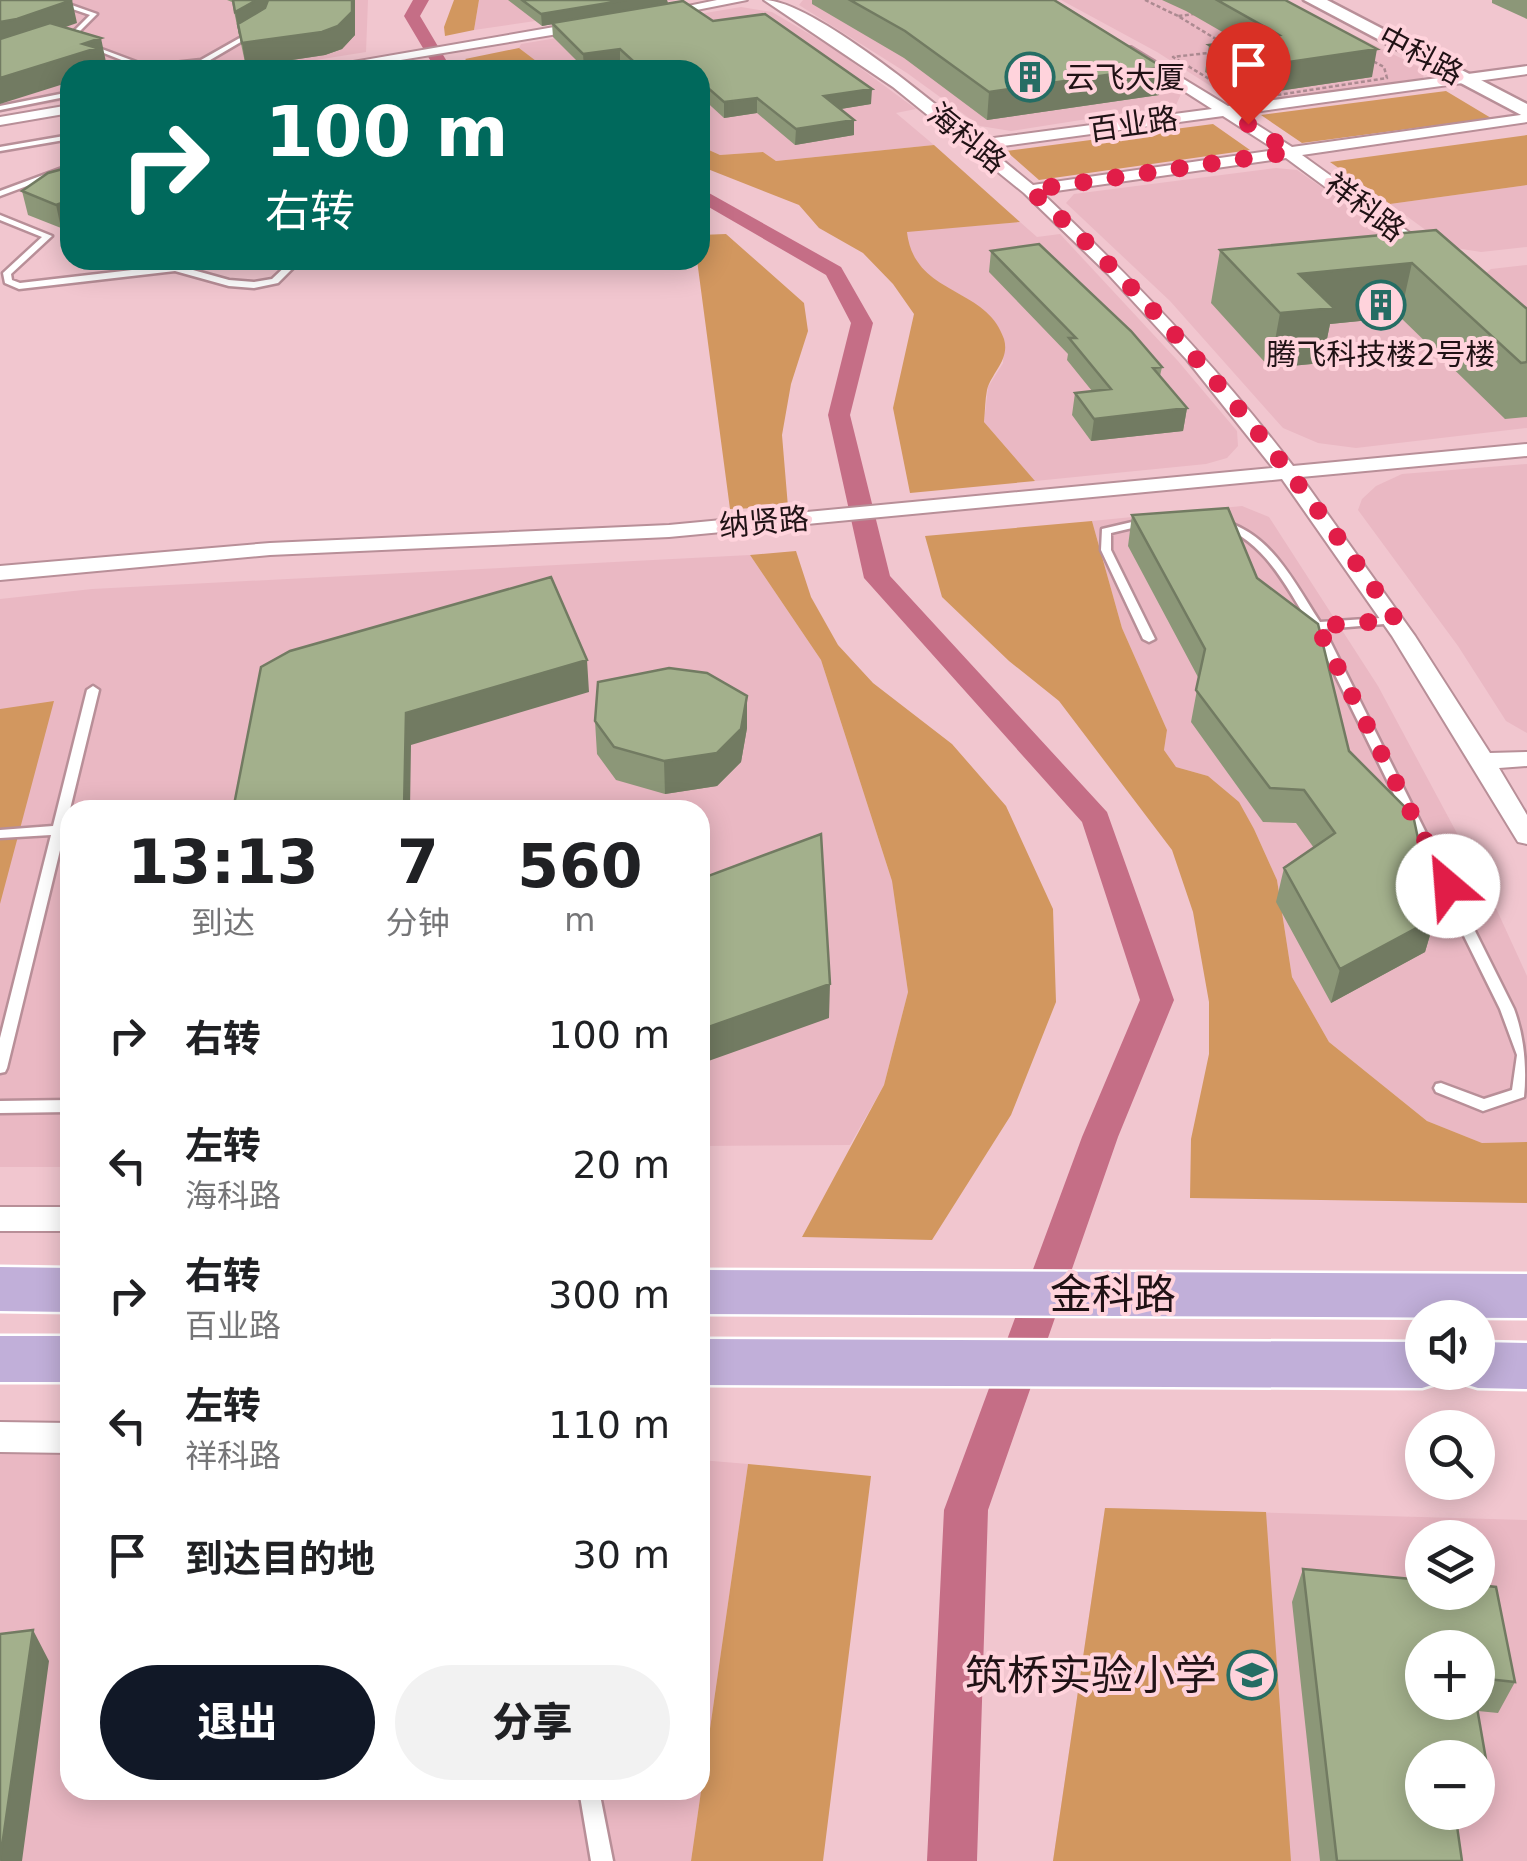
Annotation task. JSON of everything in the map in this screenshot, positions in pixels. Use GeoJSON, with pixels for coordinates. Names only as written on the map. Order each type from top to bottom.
{"type":"FeatureCollection","features":[{"type":"Feature","properties":{"kind":"main road"},"geometry":{"type":"LineString","coordinates":[[0,1289],[60,1290]]}},
{"type":"Feature","properties":{"kind":"main road","name":"金科路"},"geometry":{"type":"LineString","coordinates":[[710,1292],[1527,1296]]}},
{"type":"Feature","properties":{"kind":"main road"},"geometry":{"type":"LineString","coordinates":[[0,1359],[60,1359]]}},
{"type":"Feature","properties":{"kind":"main road","name":"金科路"},"geometry":{"type":"LineString","coordinates":[[710,1362],[1405,1365]]}},
{"type":"Feature","properties":{"kind":"main road"},"geometry":{"type":"LineString","coordinates":[[1495,1365],[1527,1366]]}},
{"type":"Feature","properties":{"kind":"street"},"geometry":{"type":"LineString","coordinates":[[631,18],[741,0]]}},
{"type":"Feature","properties":{"kind":"street","name":"海科路"},"geometry":{"type":"LineString","coordinates":[[770,0],[866,61],[977,145],[1093,249],[1188,348],[1288,473],[1396,620],[1527,836]]}},
{"type":"Feature","properties":{"kind":"street","name":"中科路"},"geometry":{"type":"LineString","coordinates":[[1313,0],[1527,99]]}},
{"type":"Feature","properties":{"kind":"street","name":"中科路"},"geometry":{"type":"LineString","coordinates":[[1335,0],[1476,77],[1527,115]]}},
{"type":"Feature","properties":{"kind":"street"},"geometry":{"type":"LineString","coordinates":[[381,60],[613,22]]}},
{"type":"Feature","properties":{"kind":"street","name":"祥科路"},"geometry":{"type":"LineString","coordinates":[[1114,41],[1290,152],[1442,265]]}},
{"type":"Feature","properties":{"kind":"street","name":"百业路"},"geometry":{"type":"LineString","coordinates":[[977,145],[1527,70]]}},
{"type":"Feature","properties":{"kind":"street"},"geometry":{"type":"LineString","coordinates":[[0,121],[60,111]]}},
{"type":"Feature","properties":{"kind":"street","name":"百业路"},"geometry":{"type":"LineString","coordinates":[[1030,190],[1527,115]]}},
{"type":"Feature","properties":{"kind":"street","name":"纳贤路"},"geometry":{"type":"LineString","coordinates":[[0,573],[195,554],[573,537],[778,522],[1527,450]]}},
{"type":"Feature","properties":{"kind":"street"},"geometry":{"type":"LineString","coordinates":[[1484,761],[1527,759]]}},
{"type":"Feature","properties":{"kind":"street"},"geometry":{"type":"LineString","coordinates":[[0,1218],[60,1219]]}},
{"type":"Feature","properties":{"kind":"street"},"geometry":{"type":"LineString","coordinates":[[0,1438],[60,1438]]}},
{"type":"Feature","properties":{"kind":"lane"},"geometry":{"type":"LineString","coordinates":[[63,0],[57,2],[94,14],[86,26],[65,40],[119,60]]}},
{"type":"Feature","properties":{"kind":"lane"},"geometry":{"type":"LineString","coordinates":[[214,60],[263,29]]}},
{"type":"Feature","properties":{"kind":"lane"},"geometry":{"type":"LineString","coordinates":[[0,108],[60,96]]}},
{"type":"Feature","properties":{"kind":"lane"},"geometry":{"type":"LineString","coordinates":[[0,149],[60,139]]}},
{"type":"Feature","properties":{"kind":"lane"},"geometry":{"type":"LineString","coordinates":[[0,194],[60,171]]}},
{"type":"Feature","properties":{"kind":"lane"},"geometry":{"type":"LineString","coordinates":[[0,217],[48,236],[8,272],[8,282],[18,286],[158,270]]}},
{"type":"Feature","properties":{"kind":"lane"},"geometry":{"type":"LineString","coordinates":[[182,270],[229,283],[254,285],[276,281],[286,270]]}},
{"type":"Feature","properties":{"kind":"lane"},"geometry":{"type":"LineString","coordinates":[[1148,639],[1106,550],[1106,531],[1130,523],[1161,520]]}},
{"type":"Feature","properties":{"kind":"lane"},"geometry":{"type":"LineString","coordinates":[[1206,520],[1232,524],[1261,544],[1317,626],[1481,951],[1524,1056],[1519,1093],[1483,1104],[1441,1088]]}},
{"type":"Feature","properties":{"kind":"lane"},"geometry":{"type":"LineString","coordinates":[[1317,626],[1396,620]]}},
{"type":"Feature","properties":{"kind":"lane"},"geometry":{"type":"LineString","coordinates":[[66,800],[93,690]]}},
{"type":"Feature","properties":{"kind":"lane"},"geometry":{"type":"LineString","coordinates":[[0,1068],[60,826]]}},
{"type":"Feature","properties":{"kind":"lane"},"geometry":{"type":"LineString","coordinates":[[0,834],[59,830]]}},
{"type":"Feature","properties":{"kind":"lane"},"geometry":{"type":"LineString","coordinates":[[0,1106],[60,1106]]}},
{"type":"Feature","properties":{"kind":"lane"},"geometry":{"type":"LineString","coordinates":[[591,1800],[602,1861]]}},
{"type":"Feature","properties":{"kind":"path"},"geometry":{"type":"LineString","coordinates":[[1145,0],[1234,50],[1173,57],[1234,94],[1252,99],[1387,78],[1384,67],[1278,12],[1243,8],[1178,16]]}},
{"type":"Feature","properties":{"kind":"path"},"geometry":{"type":"LineString","coordinates":[[1243,8],[1246,0]]}},
{"type":"Feature","properties":{"kind":"shaded area"},"geometry":{"type":"Polygon","coordinates":[[[0,0],[368,0],[366,52],[316,60],[60,60],[60,102],[0,112],[0,0]]]}},
{"type":"Feature","properties":{"kind":"shaded area"},"geometry":{"type":"Polygon","coordinates":[[[454,0],[479,0],[474,30],[445,36],[444,27],[454,0]]]}},
{"type":"Feature","properties":{"kind":"shaded area"},"geometry":{"type":"Polygon","coordinates":[[[479,0],[677,0],[474,30],[479,0]]]}},
{"type":"Feature","properties":{"kind":"shaded area"},"geometry":{"type":"Polygon","coordinates":[[[803,0],[1024,0],[1111,47],[1181,94],[1176,105],[1011,131],[980,126],[907,73],[799,5],[803,0]]]}},
{"type":"Feature","properties":{"kind":"shaded area"},"geometry":{"type":"Polygon","coordinates":[[[1061,0],[1283,0],[1425,70],[1423,78],[1263,101],[1228,97],[1157,52],[1061,0]]]}},
{"type":"Feature","properties":{"kind":"shaded area"},"geometry":{"type":"Polygon","coordinates":[[[741,7],[772,12],[833,48],[916,109],[896,113],[934,145],[776,161],[763,152],[720,155],[710,150],[710,60],[535,60],[519,48],[521,44],[741,7]]]}},
{"type":"Feature","properties":{"kind":"shaded area"},"geometry":{"type":"Polygon","coordinates":[[[519,48],[535,60],[466,60],[519,48]]]}},
{"type":"Feature","properties":{"kind":"shaded area"},"geometry":{"type":"Polygon","coordinates":[[[1446,91],[1491,118],[1302,143],[1261,115],[1446,91]]]}},
{"type":"Feature","properties":{"kind":"shaded area"},"geometry":{"type":"Polygon","coordinates":[[[1213,124],[1250,150],[1039,180],[1006,151],[1213,124]]]}},
{"type":"Feature","properties":{"kind":"shaded area"},"geometry":{"type":"Polygon","coordinates":[[[1527,135],[1527,185],[1390,204],[1330,162],[1527,135]]]}},
{"type":"Feature","properties":{"kind":"shaded area"},"geometry":{"type":"Polygon","coordinates":[[[934,145],[1020,222],[907,232],[912,253],[923,268],[983,309],[1004,339],[1003,360],[987,390],[984,422],[1035,481],[910,493],[893,408],[914,314],[893,284],[863,253],[819,228],[799,205],[710,170],[710,150],[720,155],[763,152],[776,161],[934,145]]]}},
{"type":"Feature","properties":{"kind":"shaded area"},"geometry":{"type":"Polygon","coordinates":[[[1276,168],[1297,170],[1337,198],[1527,350],[1527,428],[1356,448],[1318,443],[1283,428],[1170,301],[1066,203],[1074,194],[1276,168]]]}},
{"type":"Feature","properties":{"kind":"shaded area"},"geometry":{"type":"Polygon","coordinates":[[[1527,185],[1527,247],[1481,252],[1449,247],[1390,204],[1527,185]]]}},
{"type":"Feature","properties":{"kind":"shaded area"},"geometry":{"type":"Polygon","coordinates":[[[1020,222],[1037,237],[1060,234],[1178,361],[1237,431],[1238,446],[1227,458],[1206,464],[1035,481],[984,422],[988,387],[1003,363],[1004,340],[989,316],[961,295],[928,278],[909,250],[907,231],[1020,222]]]}},
{"type":"Feature","properties":{"kind":"shaded area"},"geometry":{"type":"Polygon","coordinates":[[[726,234],[804,303],[808,331],[791,384],[782,435],[788,507],[730,509],[698,270],[710,270],[710,235],[726,234]]]}},
{"type":"Feature","properties":{"kind":"shaded area"},"geometry":{"type":"Polygon","coordinates":[[[1527,265],[1527,318],[1480,278],[1491,269],[1527,265]]]}},
{"type":"Feature","properties":{"kind":"shaded area"},"geometry":{"type":"Polygon","coordinates":[[[1527,464],[1527,733],[1506,721],[1458,646],[1358,510],[1362,499],[1376,486],[1402,474],[1527,464]]]}},
{"type":"Feature","properties":{"kind":"shaded area"},"geometry":{"type":"Polygon","coordinates":[[[1242,506],[1269,517],[1378,686],[1489,893],[1527,976],[1527,1142],[1482,1143],[1427,1121],[1329,1042],[1292,977],[1277,880],[1254,829],[1238,802],[1208,776],[1176,767],[1164,750],[1167,730],[1122,628],[1092,521],[1242,506]]]}},
{"type":"Feature","properties":{"kind":"shaded area"},"geometry":{"type":"Polygon","coordinates":[[[1092,521],[1122,628],[1167,730],[1164,750],[1176,767],[1208,776],[1239,802],[1277,880],[1292,977],[1329,1042],[1427,1121],[1482,1143],[1527,1142],[1527,1203],[1190,1198],[1191,1139],[1209,1054],[1209,1002],[1193,912],[1172,850],[1059,701],[1009,661],[942,597],[925,536],[1092,521]]]}},
{"type":"Feature","properties":{"kind":"shaded area"},"geometry":{"type":"Polygon","coordinates":[[[796,551],[811,597],[838,645],[873,683],[952,744],[1006,806],[1053,909],[1056,1002],[1011,1115],[932,1240],[802,1237],[884,1085],[908,992],[892,881],[821,660],[750,555],[796,551]]]}},
{"type":"Feature","properties":{"kind":"shaded area"},"geometry":{"type":"Polygon","coordinates":[[[750,555],[821,660],[892,881],[908,992],[884,1085],[850,1145],[710,1146],[710,800],[60,800],[60,1167],[0,1167],[0,599],[92,589],[750,555]]]}},
{"type":"Feature","properties":{"kind":"shaded area"},"geometry":{"type":"Polygon","coordinates":[[[54,701],[0,904],[0,709],[54,701]]]}},
{"type":"Feature","properties":{"kind":"shaded area"},"geometry":{"type":"Polygon","coordinates":[[[60,1448],[60,1800],[700,1800],[691,1861],[0,1861],[0,1449],[60,1448]]]}},
{"type":"Feature","properties":{"kind":"shaded area"},"geometry":{"type":"Polygon","coordinates":[[[710,1461],[748,1464],[710,1729],[710,1461]]]}},
{"type":"Feature","properties":{"kind":"shaded area"},"geometry":{"type":"Polygon","coordinates":[[[748,1464],[871,1476],[823,1861],[691,1861],[700,1800],[710,1800],[710,1729],[748,1464]]]}},
{"type":"Feature","properties":{"kind":"shaded area","name":"筑桥实验小学"},"geometry":{"type":"Polygon","coordinates":[[[1105,1508],[1527,1520],[1527,1861],[1053,1861],[1105,1508]]]}},
{"type":"Feature","properties":{"kind":"shaded area"},"geometry":{"type":"Polygon","coordinates":[[[1105,1508],[1266,1512],[1291,1861],[1053,1861],[1105,1508]]]}},
{"type":"Feature","properties":{"kind":"building"},"geometry":{"type":"Polygon","coordinates":[[[0,0],[72,0],[0,22],[0,0]]]}},
{"type":"Feature","properties":{"kind":"building"},"geometry":{"type":"Polygon","coordinates":[[[233,0],[254,0],[235,12],[233,0]]]}},
{"type":"Feature","properties":{"kind":"building"},"geometry":{"type":"Polygon","coordinates":[[[268,0],[352,0],[352,12],[338,26],[322,32],[242,43],[238,24],[265,8],[268,0]]]}},
{"type":"Feature","properties":{"kind":"building"},"geometry":{"type":"Polygon","coordinates":[[[522,0],[626,0],[541,14],[522,0]]]}},
{"type":"Feature","properties":{"kind":"building"},"geometry":{"type":"Polygon","coordinates":[[[850,0],[1054,0],[1162,67],[989,92],[905,31],[850,0]]]}},
{"type":"Feature","properties":{"kind":"building"},"geometry":{"type":"Polygon","coordinates":[[[1217,0],[1285,0],[1377,49],[1248,68],[1209,45],[1279,35],[1217,0]]]}},
{"type":"Feature","properties":{"kind":"building"},"geometry":{"type":"Polygon","coordinates":[[[683,1],[713,21],[765,14],[872,89],[824,96],[854,120],[796,129],[757,98],[724,102],[710,90],[710,60],[632,60],[620,49],[583,54],[552,23],[683,1]]]}},
{"type":"Feature","properties":{"kind":"building"},"geometry":{"type":"Polygon","coordinates":[[[50,23],[101,38],[83,44],[97,48],[0,78],[0,39],[50,23]]]}},
{"type":"Feature","properties":{"kind":"building"},"geometry":{"type":"Polygon","coordinates":[[[60,170],[60,204],[56,205],[22,191],[48,173],[60,170]]]}},
{"type":"Feature","properties":{"kind":"building"},"geometry":{"type":"Polygon","coordinates":[[[1436,230],[1527,309],[1527,362],[1521,363],[1412,263],[1299,274],[1334,308],[1280,313],[1220,250],[1436,230]]]}},
{"type":"Feature","properties":{"kind":"building"},"geometry":{"type":"Polygon","coordinates":[[[1039,244],[1131,331],[1162,367],[1153,368],[1187,408],[1094,419],[1075,393],[1111,389],[1069,338],[1076,338],[991,251],[1039,244]]]}},
{"type":"Feature","properties":{"kind":"building"},"geometry":{"type":"Polygon","coordinates":[[[1228,508],[1257,578],[1318,624],[1349,751],[1413,815],[1435,918],[1340,969],[1284,868],[1335,833],[1304,790],[1270,788],[1196,690],[1205,649],[1132,515],[1228,508]]]}},
{"type":"Feature","properties":{"kind":"building"},"geometry":{"type":"Polygon","coordinates":[[[551,577],[587,660],[406,713],[404,800],[235,800],[261,667],[290,651],[551,577]]]}},
{"type":"Feature","properties":{"kind":"building"},"geometry":{"type":"Polygon","coordinates":[[[669,668],[707,673],[747,696],[741,729],[717,753],[664,761],[614,747],[595,721],[598,682],[669,668]]]}},
{"type":"Feature","properties":{"kind":"building"},"geometry":{"type":"Polygon","coordinates":[[[821,834],[830,984],[710,1026],[710,875],[821,834]]]}},
{"type":"Feature","properties":{"kind":"building"},"geometry":{"type":"Polygon","coordinates":[[[1303,1569],[1405,1578],[1405,1610],[1495,1610],[1496,1587],[1515,1682],[1495,1680],[1495,1630],[1405,1630],[1405,1720],[1479,1720],[1483,1740],[1405,1740],[1405,1830],[1458,1830],[1462,1861],[1337,1861],[1303,1569]]]}},
{"type":"Feature","properties":{"kind":"building"},"geometry":{"type":"Polygon","coordinates":[[[33,1630],[0,1860],[0,1634],[33,1630]]]}},
{"type":"Feature","properties":{"kind":"waterway"},"geometry":{"type":"LineString","coordinates":[[421,0],[412,16],[438,60]]}},
{"type":"Feature","properties":{"kind":"waterway"},"geometry":{"type":"LineString","coordinates":[[710,200],[834,271],[862,323],[839,415],[877,578],[1096,819],[1157,1000],[1100,1137],[966,1510],[952,1861]]}},
{"type":"Feature","properties":{"kind":"place","name":"云飞大厦"},"geometry":{"type":"Point","coordinates":[1030,77]}},
{"type":"Feature","properties":{"kind":"place","name":"腾飞科技楼2号楼"},"geometry":{"type":"Point","coordinates":[1381,305]}},
{"type":"Feature","properties":{"kind":"place","name":"筑桥实验小学"},"geometry":{"type":"Point","coordinates":[1252,1675]}},
{"type":"Feature","properties":{"kind":"route"},"geometry":{"type":"LineString","coordinates":[[1248,124],[1290,152],[1030,190],[1188,348],[1268,446],[1396,620],[1317,626],[1448,886]]}}]}
